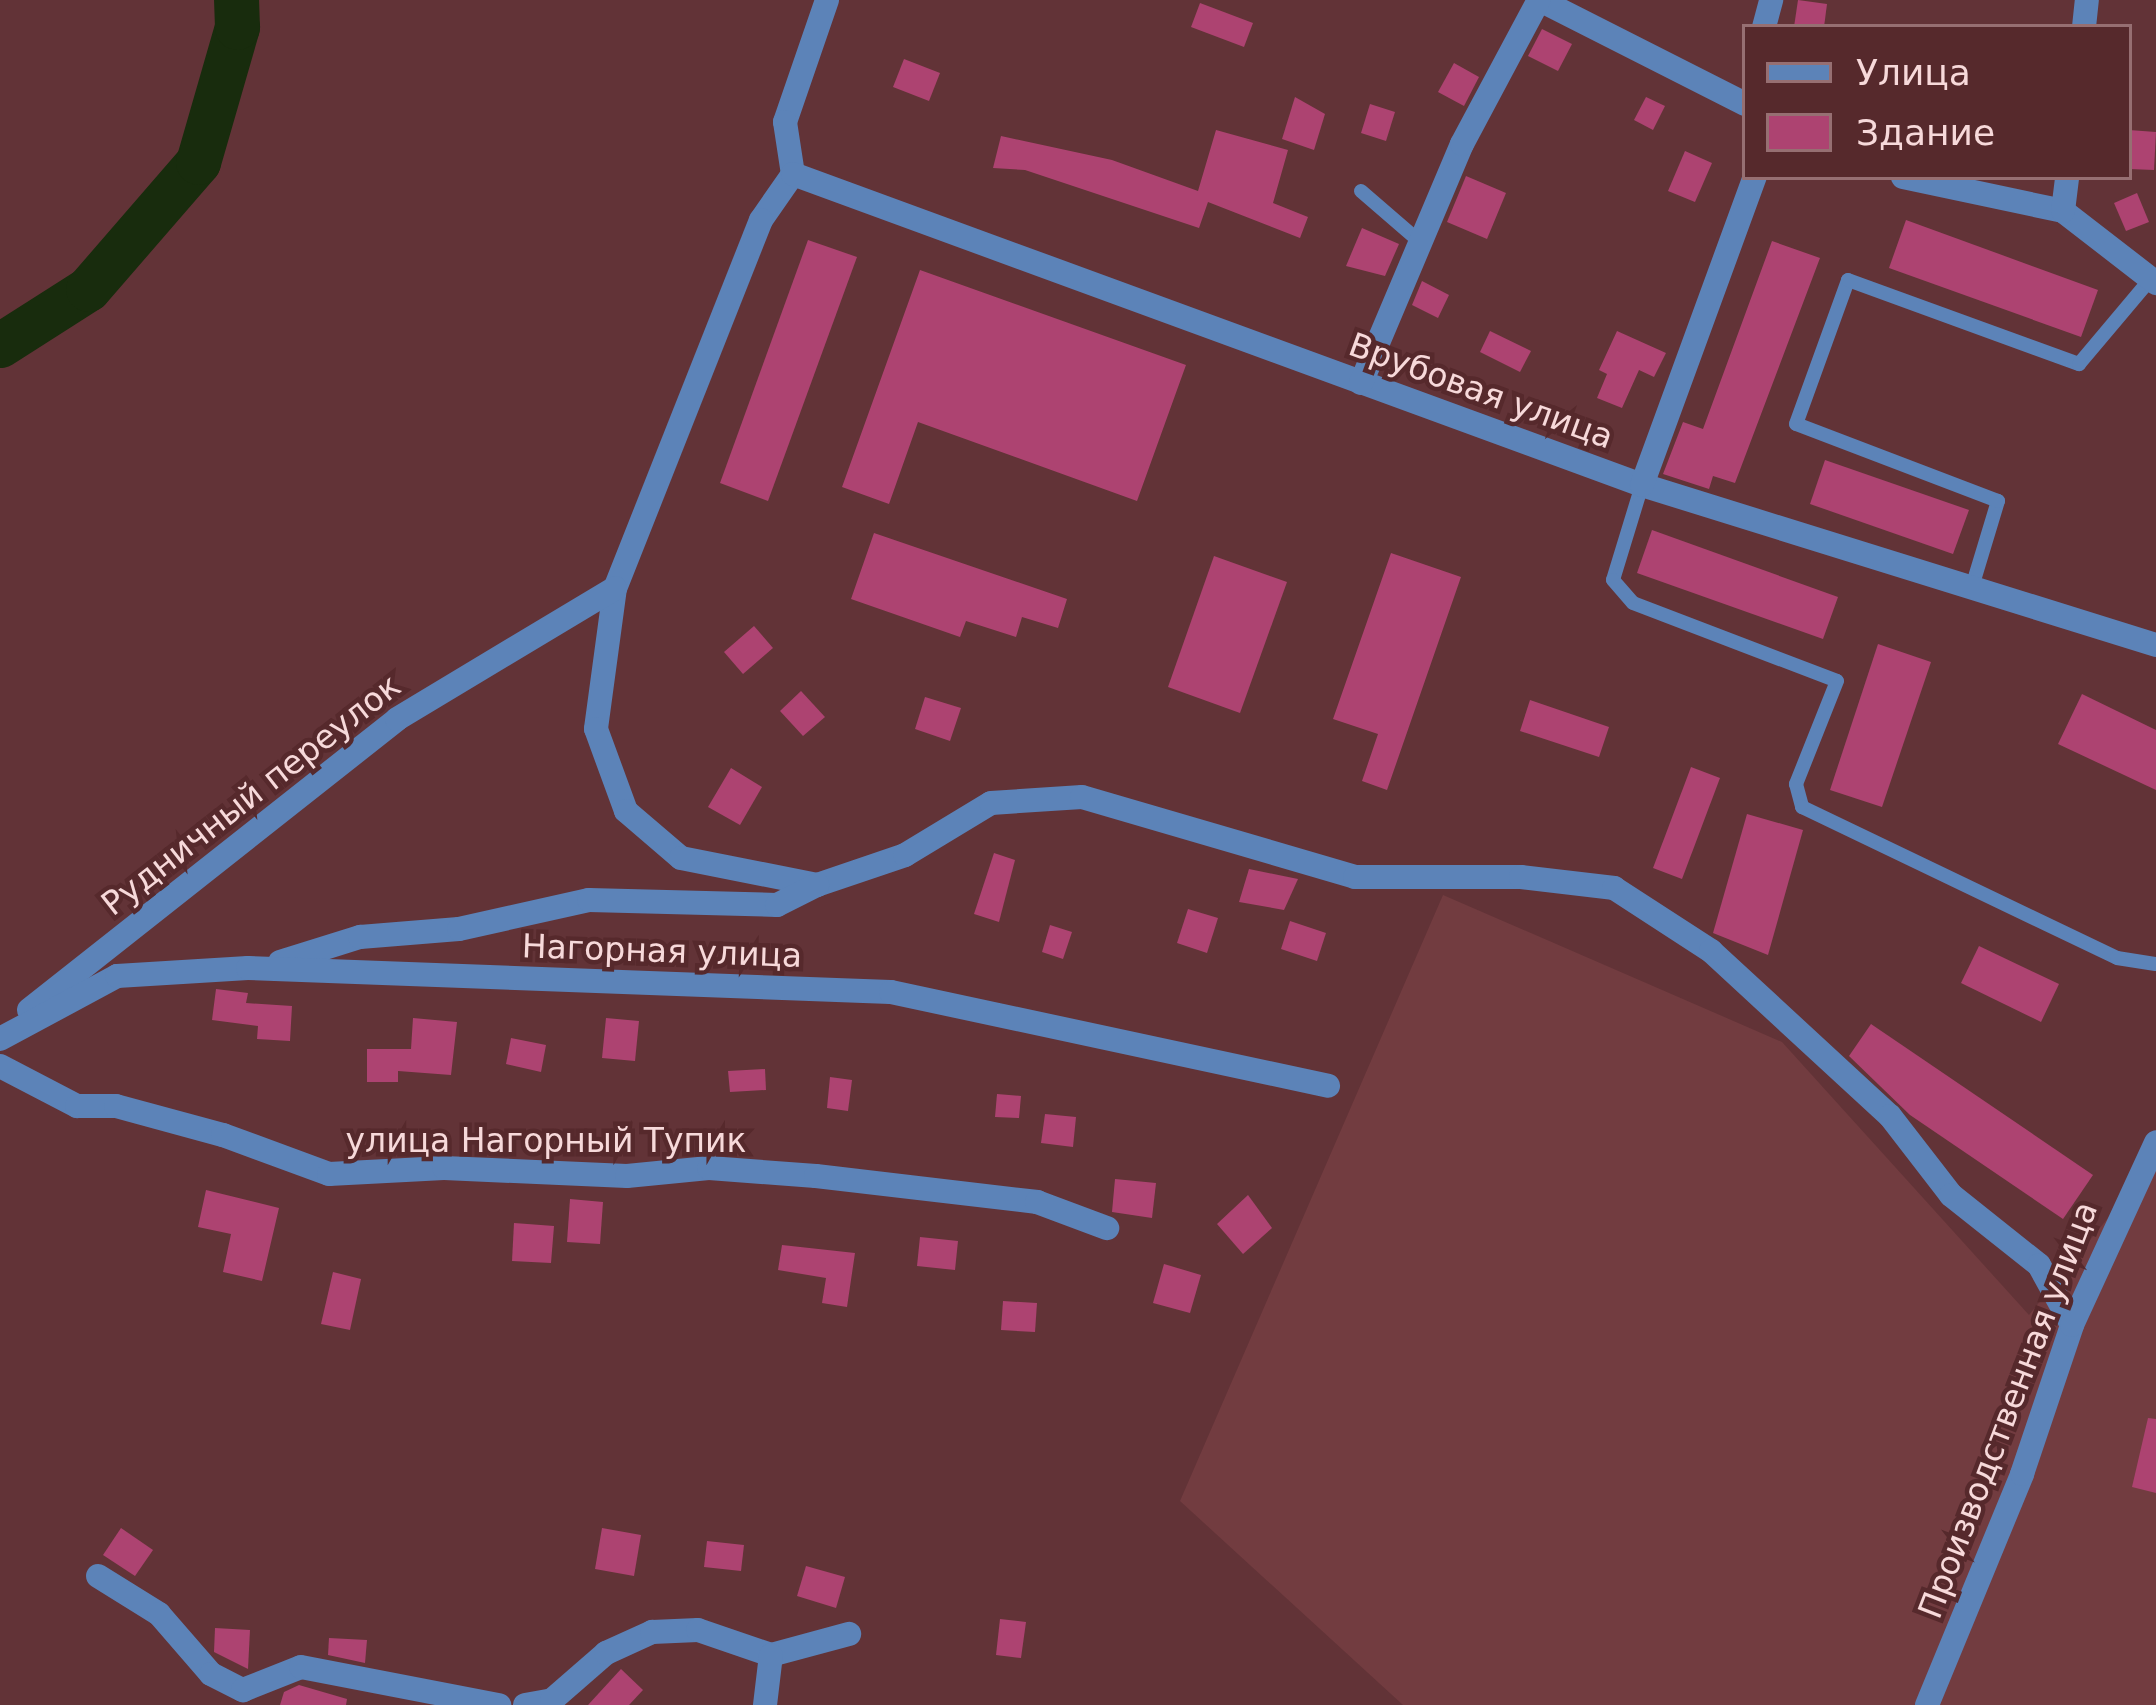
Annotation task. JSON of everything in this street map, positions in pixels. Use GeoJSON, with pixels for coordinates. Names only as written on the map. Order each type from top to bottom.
{"type":"FeatureCollection","features":[{"type":"Feature","properties":{"kind":"street"},"geometry":{"type":"LineString","coordinates":[[817,885],[681,858],[626,811],[596,728],[615,588],[761,220],[793,174],[785,122],[827,0]]}},
{"type":"Feature","properties":{"kind":"street"},"geometry":{"type":"LineString","coordinates":[[1361,383],[1420,242],[1539,0],[1742,102]]}},
{"type":"Feature","properties":{"kind":"street","name":"Врубовая улица"},"geometry":{"type":"LineString","coordinates":[[793,174],[1642,485],[2156,645]]}},
{"type":"Feature","properties":{"kind":"street"},"geometry":{"type":"LineString","coordinates":[[1642,485],[1754,180]]}},
{"type":"Feature","properties":{"kind":"street"},"geometry":{"type":"LineString","coordinates":[[1918,180],[2063,212],[2153,282]]}},
{"type":"Feature","properties":{"kind":"street"},"geometry":{"type":"LineString","coordinates":[[2063,212],[2067,180]]}},
{"type":"Feature","properties":{"kind":"street","name":"Рудничный переулок"},"geometry":{"type":"LineString","coordinates":[[0,1036],[397,719],[615,588]]}},
{"type":"Feature","properties":{"kind":"street"},"geometry":{"type":"LineString","coordinates":[[248,968],[360,937],[459,929],[589,900],[777,905],[817,885],[905,855],[991,803],[1082,797],[1355,877],[1520,877],[1614,888],[1711,951],[1890,1116],[1951,1195],[2039,1265],[2072,1325]]}},
{"type":"Feature","properties":{"kind":"street","name":"Нагорная улица"},"geometry":{"type":"LineString","coordinates":[[0,1036],[117,976],[248,968],[891,992],[1328,1086]]}},
{"type":"Feature","properties":{"kind":"street","name":"улица Нагорный Тупик"},"geometry":{"type":"LineString","coordinates":[[0,1066],[77,1106],[116,1106],[223,1135],[329,1174],[444,1168],[627,1176],[709,1168],[816,1175],[1037,1202],[1107,1228]]}},
{"type":"Feature","properties":{"kind":"street","name":"Производственная улица"},"geometry":{"type":"LineString","coordinates":[[1927,1705],[2022,1474],[2072,1325],[2156,1142]]}},
{"type":"Feature","properties":{"kind":"street"},"geometry":{"type":"LineString","coordinates":[[98,1576],[159,1614],[211,1674],[240,1698],[301,1667],[500,1705]]}},
{"type":"Feature","properties":{"kind":"street"},"geometry":{"type":"LineString","coordinates":[[525,1705],[552,1700],[605,1653],[652,1632],[698,1630],[771,1654],[849,1634]]}},
{"type":"Feature","properties":{"kind":"street"},"geometry":{"type":"LineString","coordinates":[[765,1705],[771,1654]]}},
{"type":"Feature","properties":{"kind":"lane"},"geometry":{"type":"LineString","coordinates":[[1360,190],[1420,242]]}},
{"type":"Feature","properties":{"kind":"lane"},"geometry":{"type":"LineString","coordinates":[[1972,587],[1998,501],[1796,424],[1848,280],[2079,364],[2153,282]]}},
{"type":"Feature","properties":{"kind":"lane"},"geometry":{"type":"LineString","coordinates":[[1642,485],[1613,580],[1633,603],[1837,681],[1796,784],[1802,807],[2117,958],[2156,964]]}},
{"type":"Feature","properties":{"kind":"shaded area"},"geometry":{"type":"Polygon","coordinates":[[[1443,895],[1782,1042],[2029,1315],[2156,1159],[2156,1705],[1403,1705],[1180,1501],[1443,895]]]}},
{"type":"Feature","properties":{"kind":"building"},"geometry":{"type":"Polygon","coordinates":[[[1798,0],[1827,4],[1824,24],[1794,24],[1798,0]]]}},
{"type":"Feature","properties":{"kind":"building"},"geometry":{"type":"Polygon","coordinates":[[[1200,3],[1253,23],[1244,47],[1191,27],[1200,3]]]}},
{"type":"Feature","properties":{"kind":"building"},"geometry":{"type":"Polygon","coordinates":[[[1542,29],[1572,44],[1558,71],[1528,56],[1542,29]]]}},
{"type":"Feature","properties":{"kind":"building"},"geometry":{"type":"Polygon","coordinates":[[[904,59],[940,73],[929,101],[893,87],[904,59]]]}},
{"type":"Feature","properties":{"kind":"building"},"geometry":{"type":"Polygon","coordinates":[[[1454,63],[1479,77],[1464,106],[1438,92],[1454,63]]]}},
{"type":"Feature","properties":{"kind":"building"},"geometry":{"type":"Polygon","coordinates":[[[1295,97],[1325,114],[1314,150],[1282,139],[1295,97]]]}},
{"type":"Feature","properties":{"kind":"building"},"geometry":{"type":"Polygon","coordinates":[[[1646,97],[1665,106],[1653,130],[1634,120],[1646,97]]]}},
{"type":"Feature","properties":{"kind":"building"},"geometry":{"type":"Polygon","coordinates":[[[1370,104],[1395,112],[1386,141],[1361,133],[1370,104]]]}},
{"type":"Feature","properties":{"kind":"building"},"geometry":{"type":"Polygon","coordinates":[[[1216,130],[1288,150],[1273,203],[1308,217],[1300,238],[1208,202],[1199,228],[1025,170],[993,168],[1001,136],[1112,160],[1198,191],[1216,130]]]}},
{"type":"Feature","properties":{"kind":"building"},"geometry":{"type":"Polygon","coordinates":[[[2132,130],[2156,132],[2154,170],[2132,169],[2132,130]]]}},
{"type":"Feature","properties":{"kind":"building"},"geometry":{"type":"Polygon","coordinates":[[[1685,151],[1712,163],[1695,202],[1668,191],[1685,151]]]}},
{"type":"Feature","properties":{"kind":"building"},"geometry":{"type":"Polygon","coordinates":[[[1466,176],[1506,193],[1487,239],[1447,222],[1466,176]]]}},
{"type":"Feature","properties":{"kind":"building"},"geometry":{"type":"Polygon","coordinates":[[[2137,193],[2149,222],[2126,231],[2114,203],[2137,193]]]}},
{"type":"Feature","properties":{"kind":"building"},"geometry":{"type":"Polygon","coordinates":[[[1906,220],[2098,290],[2081,337],[1889,268],[1906,220]]]}},
{"type":"Feature","properties":{"kind":"building"},"geometry":{"type":"Polygon","coordinates":[[[1362,228],[1399,244],[1385,276],[1346,266],[1362,228]]]}},
{"type":"Feature","properties":{"kind":"building"},"geometry":{"type":"Polygon","coordinates":[[[808,240],[857,257],[768,501],[720,483],[808,240]]]}},
{"type":"Feature","properties":{"kind":"building"},"geometry":{"type":"Polygon","coordinates":[[[1772,241],[1820,258],[1735,483],[1713,476],[1709,489],[1663,474],[1683,422],[1703,429],[1772,241]]]}},
{"type":"Feature","properties":{"kind":"building"},"geometry":{"type":"Polygon","coordinates":[[[920,270],[1186,365],[1137,501],[918,422],[889,504],[842,487],[920,270]]]}},
{"type":"Feature","properties":{"kind":"building"},"geometry":{"type":"Polygon","coordinates":[[[1422,281],[1449,295],[1438,318],[1412,305],[1422,281]]]}},
{"type":"Feature","properties":{"kind":"building"},"geometry":{"type":"Polygon","coordinates":[[[1490,331],[1531,351],[1520,372],[1480,352],[1490,331]]]}},
{"type":"Feature","properties":{"kind":"building"},"geometry":{"type":"Polygon","coordinates":[[[1617,331],[1666,353],[1654,377],[1639,370],[1622,408],[1597,398],[1607,374],[1599,370],[1617,331]]]}},
{"type":"Feature","properties":{"kind":"building"},"geometry":{"type":"Polygon","coordinates":[[[1825,460],[1969,510],[1953,554],[1810,504],[1825,460]]]}},
{"type":"Feature","properties":{"kind":"building"},"geometry":{"type":"Polygon","coordinates":[[[1652,530],[1838,597],[1823,639],[1637,573],[1652,530]]]}},
{"type":"Feature","properties":{"kind":"building"},"geometry":{"type":"Polygon","coordinates":[[[874,533],[1067,599],[1058,628],[1022,617],[1016,637],[966,621],[960,637],[851,599],[874,533]]]}},
{"type":"Feature","properties":{"kind":"building"},"geometry":{"type":"Polygon","coordinates":[[[1391,553],[1461,577],[1387,790],[1362,781],[1378,734],[1333,719],[1391,553]]]}},
{"type":"Feature","properties":{"kind":"building"},"geometry":{"type":"Polygon","coordinates":[[[1214,556],[1287,582],[1240,713],[1168,687],[1214,556]]]}},
{"type":"Feature","properties":{"kind":"building"},"geometry":{"type":"Polygon","coordinates":[[[754,626],[773,648],[743,674],[724,652],[754,626]]]}},
{"type":"Feature","properties":{"kind":"building"},"geometry":{"type":"Polygon","coordinates":[[[1878,644],[1931,662],[1882,807],[1830,790],[1878,644]]]}},
{"type":"Feature","properties":{"kind":"building"},"geometry":{"type":"Polygon","coordinates":[[[801,691],[825,717],[803,736],[780,711],[801,691]]]}},
{"type":"Feature","properties":{"kind":"building"},"geometry":{"type":"Polygon","coordinates":[[[2082,694],[2156,730],[2156,790],[2058,744],[2082,694]]]}},
{"type":"Feature","properties":{"kind":"building"},"geometry":{"type":"Polygon","coordinates":[[[925,697],[961,708],[950,741],[915,729],[925,697]]]}},
{"type":"Feature","properties":{"kind":"building"},"geometry":{"type":"Polygon","coordinates":[[[1530,700],[1609,727],[1599,757],[1520,731],[1530,700]]]}},
{"type":"Feature","properties":{"kind":"building"},"geometry":{"type":"Polygon","coordinates":[[[1691,767],[1720,778],[1682,879],[1653,868],[1691,767]]]}},
{"type":"Feature","properties":{"kind":"building"},"geometry":{"type":"Polygon","coordinates":[[[731,768],[762,787],[740,825],[708,807],[731,768]]]}},
{"type":"Feature","properties":{"kind":"building"},"geometry":{"type":"Polygon","coordinates":[[[1747,814],[1803,830],[1768,955],[1713,933],[1747,814]]]}},
{"type":"Feature","properties":{"kind":"building"},"geometry":{"type":"Polygon","coordinates":[[[994,853],[1015,860],[999,922],[974,914],[994,853]]]}},
{"type":"Feature","properties":{"kind":"building"},"geometry":{"type":"Polygon","coordinates":[[[1249,869],[1298,879],[1284,910],[1239,902],[1249,869]]]}},
{"type":"Feature","properties":{"kind":"building"},"geometry":{"type":"Polygon","coordinates":[[[1188,909],[1218,918],[1207,953],[1177,943],[1188,909]]]}},
{"type":"Feature","properties":{"kind":"building"},"geometry":{"type":"Polygon","coordinates":[[[1290,921],[1326,933],[1317,961],[1281,949],[1290,921]]]}},
{"type":"Feature","properties":{"kind":"building"},"geometry":{"type":"Polygon","coordinates":[[[1050,925],[1072,932],[1063,959],[1042,952],[1050,925]]]}},
{"type":"Feature","properties":{"kind":"building"},"geometry":{"type":"Polygon","coordinates":[[[1979,946],[2059,984],[2041,1022],[1961,983],[1979,946]]]}},
{"type":"Feature","properties":{"kind":"building"},"geometry":{"type":"Polygon","coordinates":[[[216,989],[248,993],[246,1003],[292,1006],[290,1041],[257,1039],[258,1026],[212,1020],[216,989]]]}},
{"type":"Feature","properties":{"kind":"building"},"geometry":{"type":"Polygon","coordinates":[[[413,1018],[457,1022],[451,1075],[398,1071],[398,1082],[367,1082],[367,1049],[411,1049],[413,1018]]]}},
{"type":"Feature","properties":{"kind":"building"},"geometry":{"type":"Polygon","coordinates":[[[606,1018],[639,1021],[635,1061],[602,1058],[606,1018]]]}},
{"type":"Feature","properties":{"kind":"building"},"geometry":{"type":"Polygon","coordinates":[[[1871,1024],[2093,1175],[2063,1219],[1910,1115],[1849,1056],[1871,1024]]]}},
{"type":"Feature","properties":{"kind":"building"},"geometry":{"type":"Polygon","coordinates":[[[511,1038],[546,1045],[541,1072],[506,1064],[511,1038]]]}},
{"type":"Feature","properties":{"kind":"building"},"geometry":{"type":"Polygon","coordinates":[[[765,1069],[766,1090],[730,1092],[728,1071],[765,1069]]]}},
{"type":"Feature","properties":{"kind":"building"},"geometry":{"type":"Polygon","coordinates":[[[830,1077],[852,1080],[848,1111],[827,1108],[830,1077]]]}},
{"type":"Feature","properties":{"kind":"building"},"geometry":{"type":"Polygon","coordinates":[[[997,1094],[1021,1096],[1019,1118],[995,1117],[997,1094]]]}},
{"type":"Feature","properties":{"kind":"building"},"geometry":{"type":"Polygon","coordinates":[[[1045,1114],[1076,1117],[1073,1147],[1041,1143],[1045,1114]]]}},
{"type":"Feature","properties":{"kind":"building"},"geometry":{"type":"Polygon","coordinates":[[[1115,1179],[1156,1183],[1152,1218],[1112,1212],[1115,1179]]]}},
{"type":"Feature","properties":{"kind":"building"},"geometry":{"type":"Polygon","coordinates":[[[206,1190],[279,1208],[262,1281],[223,1272],[231,1234],[198,1227],[206,1190]]]}},
{"type":"Feature","properties":{"kind":"building"},"geometry":{"type":"Polygon","coordinates":[[[1248,1195],[1272,1228],[1243,1254],[1217,1224],[1248,1195]]]}},
{"type":"Feature","properties":{"kind":"building"},"geometry":{"type":"Polygon","coordinates":[[[570,1199],[603,1202],[600,1244],[567,1242],[570,1199]]]}},
{"type":"Feature","properties":{"kind":"building"},"geometry":{"type":"Polygon","coordinates":[[[514,1223],[554,1226],[551,1263],[512,1261],[514,1223]]]}},
{"type":"Feature","properties":{"kind":"building"},"geometry":{"type":"Polygon","coordinates":[[[920,1237],[958,1241],[955,1270],[917,1266],[920,1237]]]}},
{"type":"Feature","properties":{"kind":"building"},"geometry":{"type":"Polygon","coordinates":[[[782,1245],[855,1253],[847,1307],[822,1303],[826,1278],[778,1270],[782,1245]]]}},
{"type":"Feature","properties":{"kind":"building"},"geometry":{"type":"Polygon","coordinates":[[[1164,1264],[1201,1275],[1190,1313],[1153,1303],[1164,1264]]]}},
{"type":"Feature","properties":{"kind":"building"},"geometry":{"type":"Polygon","coordinates":[[[333,1272],[361,1279],[350,1330],[321,1324],[333,1272]]]}},
{"type":"Feature","properties":{"kind":"building"},"geometry":{"type":"Polygon","coordinates":[[[1003,1301],[1037,1303],[1035,1332],[1001,1330],[1003,1301]]]}},
{"type":"Feature","properties":{"kind":"building"},"geometry":{"type":"Polygon","coordinates":[[[2148,1418],[2156,1419],[2156,1493],[2132,1487],[2148,1418]]]}},
{"type":"Feature","properties":{"kind":"building"},"geometry":{"type":"Polygon","coordinates":[[[121,1528],[153,1550],[135,1576],[103,1555],[121,1528]]]}},
{"type":"Feature","properties":{"kind":"building"},"geometry":{"type":"Polygon","coordinates":[[[602,1528],[641,1535],[634,1576],[595,1569],[602,1528]]]}},
{"type":"Feature","properties":{"kind":"building"},"geometry":{"type":"Polygon","coordinates":[[[707,1541],[744,1545],[741,1571],[704,1567],[707,1541]]]}},
{"type":"Feature","properties":{"kind":"building"},"geometry":{"type":"Polygon","coordinates":[[[806,1566],[845,1577],[836,1608],[797,1596],[806,1566]]]}},
{"type":"Feature","properties":{"kind":"building"},"geometry":{"type":"Polygon","coordinates":[[[1000,1619],[1026,1622],[1021,1658],[996,1655],[1000,1619]]]}},
{"type":"Feature","properties":{"kind":"building"},"geometry":{"type":"Polygon","coordinates":[[[215,1628],[250,1630],[248,1669],[214,1652],[215,1628]]]}},
{"type":"Feature","properties":{"kind":"building"},"geometry":{"type":"Polygon","coordinates":[[[329,1638],[367,1640],[365,1663],[328,1655],[329,1638]]]}},
{"type":"Feature","properties":{"kind":"building"},"geometry":{"type":"Polygon","coordinates":[[[621,1669],[643,1690],[629,1705],[588,1705],[621,1669]]]}},
{"type":"Feature","properties":{"kind":"building"},"geometry":{"type":"Polygon","coordinates":[[[299,1685],[347,1699],[346,1705],[280,1705],[284,1692],[299,1685]]]}},
{"type":"Feature","properties":{"kind":"waterway"},"geometry":{"type":"LineString","coordinates":[[0,345],[88,289],[198,162],[237,27],[236,0]]}}]}
